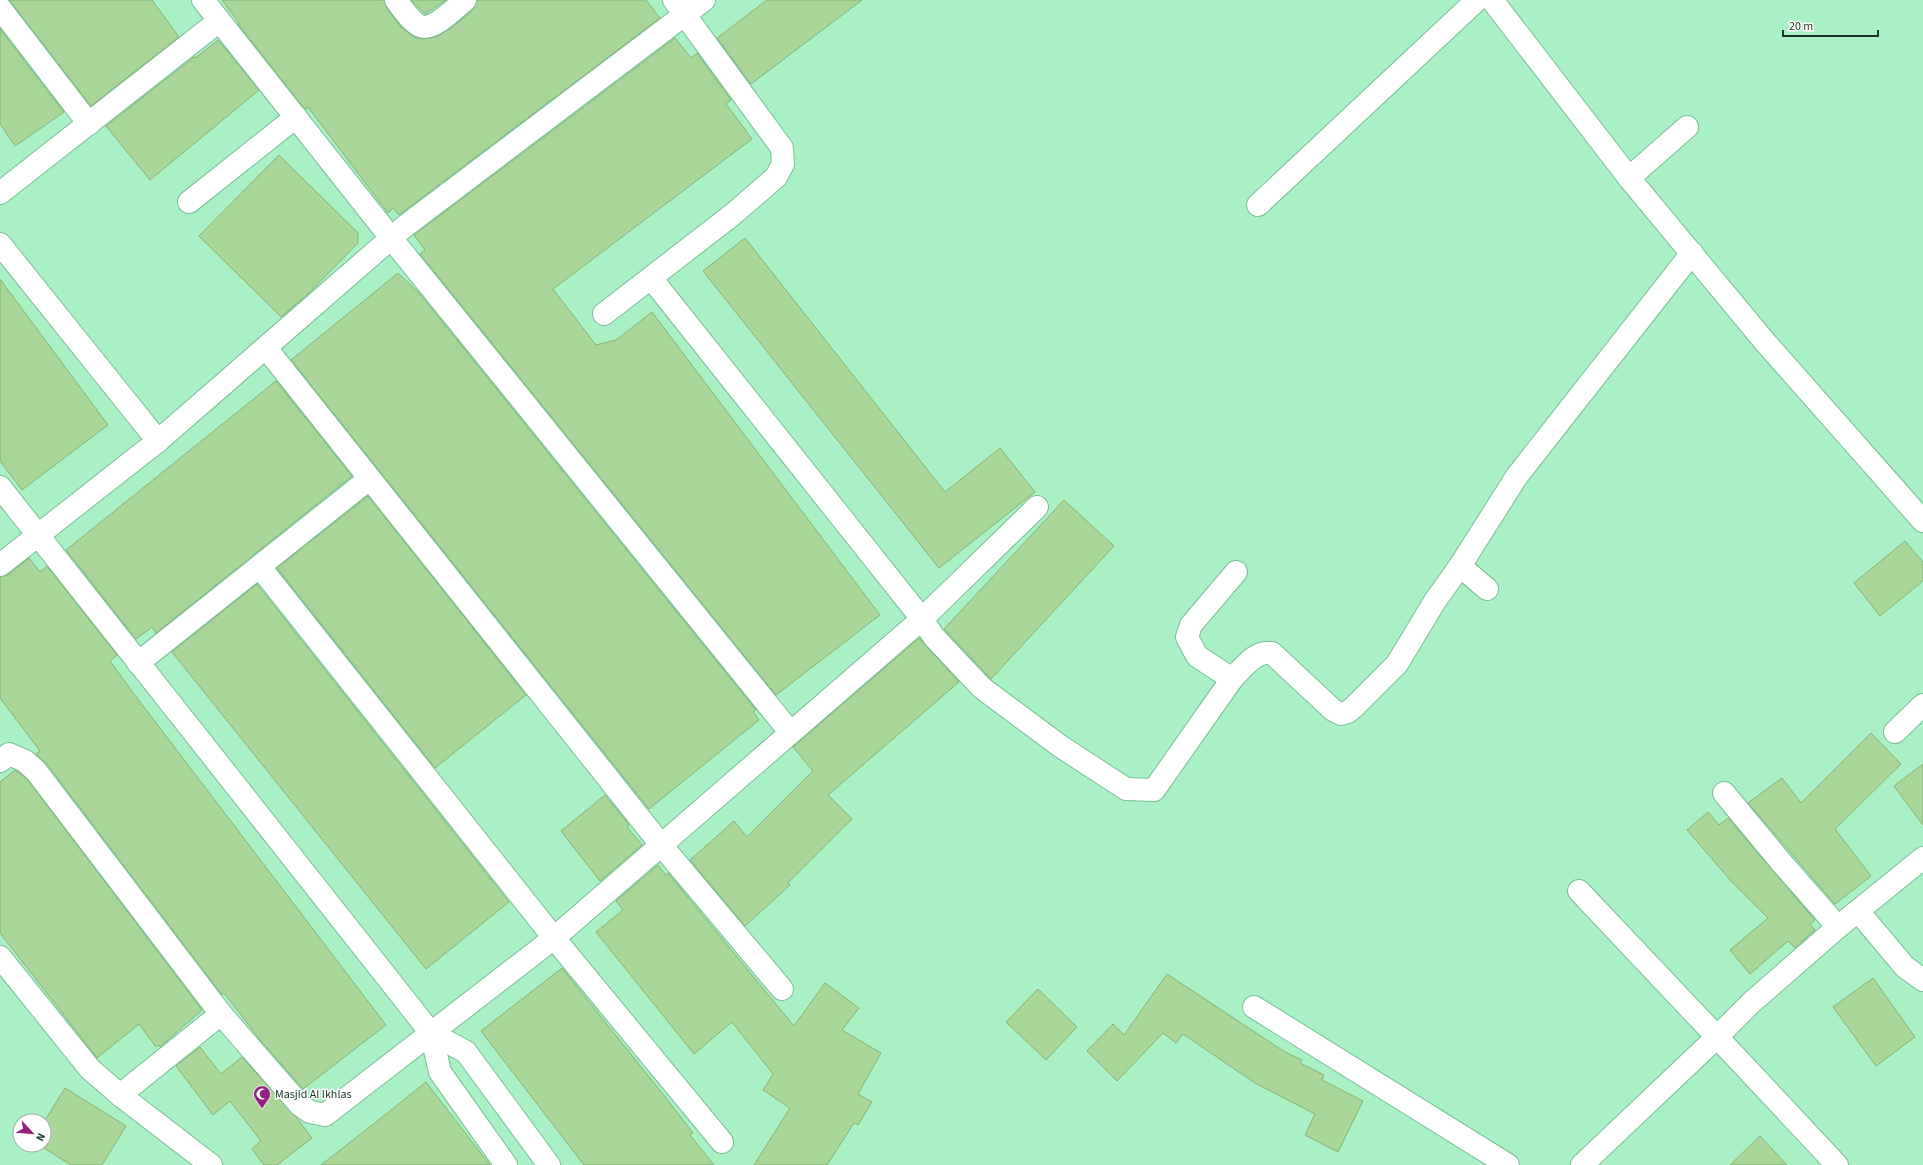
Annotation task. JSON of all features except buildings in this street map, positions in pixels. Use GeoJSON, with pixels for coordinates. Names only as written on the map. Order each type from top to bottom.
{"type":"FeatureCollection","features":[{"type":"Feature","properties":{"kind":"street"},"geometry":{"type":"LineString","coordinates":[[202,0],[391,238],[790,732]]}},
{"type":"Feature","properties":{"kind":"street"},"geometry":{"type":"LineString","coordinates":[[396,0],[413,21],[420,26],[427,27],[437,23],[465,0]]}},
{"type":"Feature","properties":{"kind":"street"},"geometry":{"type":"LineString","coordinates":[[0,565],[38,537],[158,441],[391,238],[679,7],[704,0]]}},
{"type":"Feature","properties":{"kind":"street"},"geometry":{"type":"LineString","coordinates":[[1258,205],[1492,1],[1628,178],[1765,342],[1923,521]]}},
{"type":"Feature","properties":{"kind":"street"},"geometry":{"type":"LineString","coordinates":[[604,314],[732,215],[776,177],[783,164],[782,148],[679,7]]}},
{"type":"Feature","properties":{"kind":"street"},"geometry":{"type":"LineString","coordinates":[[0,8],[89,124]]}},
{"type":"Feature","properties":{"kind":"street"},"geometry":{"type":"LineString","coordinates":[[0,193],[219,21]]}},
{"type":"Feature","properties":{"kind":"street"},"geometry":{"type":"LineString","coordinates":[[189,202],[296,117]]}},
{"type":"Feature","properties":{"kind":"street"},"geometry":{"type":"LineString","coordinates":[[1628,178],[1688,127]]}},
{"type":"Feature","properties":{"kind":"street"},"geometry":{"type":"LineString","coordinates":[[0,244],[158,441]]}},
{"type":"Feature","properties":{"kind":"street"},"geometry":{"type":"LineString","coordinates":[[651,278],[922,619],[934,637],[982,688],[1060,746],[1126,789],[1154,790],[1232,679],[1257,655],[1264,652],[1272,653],[1333,710],[1341,714],[1348,712],[1397,664],[1435,600],[1460,566],[1517,476],[1692,253]]}},
{"type":"Feature","properties":{"kind":"street"},"geometry":{"type":"LineString","coordinates":[[266,348],[662,846],[782,989]]}},
{"type":"Feature","properties":{"kind":"street"},"geometry":{"type":"LineString","coordinates":[[138,663],[369,479]]}},
{"type":"Feature","properties":{"kind":"street"},"geometry":{"type":"LineString","coordinates":[[0,488],[431,1033],[466,1052],[549,1165]]}},
{"type":"Feature","properties":{"kind":"street"},"geometry":{"type":"LineString","coordinates":[[0,761],[9,754],[17,756],[36,771],[222,1014],[300,1105],[310,1112],[325,1115],[554,938],[662,846],[790,732],[922,619],[1037,507]]}},
{"type":"Feature","properties":{"kind":"street"},"geometry":{"type":"LineString","coordinates":[[1460,566],[1487,589]]}},
{"type":"Feature","properties":{"kind":"street"},"geometry":{"type":"LineString","coordinates":[[260,567],[554,938],[722,1142]]}},
{"type":"Feature","properties":{"kind":"street"},"geometry":{"type":"LineString","coordinates":[[1232,679],[1197,656],[1187,637],[1191,625],[1236,572]]}},
{"type":"Feature","properties":{"kind":"street"},"geometry":{"type":"LineString","coordinates":[[1895,732],[1923,705]]}},
{"type":"Feature","properties":{"kind":"street"},"geometry":{"type":"LineString","coordinates":[[1724,793],[1781,862],[1838,927]]}},
{"type":"Feature","properties":{"kind":"street"},"geometry":{"type":"LineString","coordinates":[[1582,1165],[1752,1002],[1838,927],[1923,858]]}},
{"type":"Feature","properties":{"kind":"street"},"geometry":{"type":"LineString","coordinates":[[1579,891],[1837,1165]]}},
{"type":"Feature","properties":{"kind":"street"},"geometry":{"type":"LineString","coordinates":[[1858,911],[1905,967],[1923,980]]}},
{"type":"Feature","properties":{"kind":"street"},"geometry":{"type":"LineString","coordinates":[[0,957],[90,1069],[120,1095],[211,1165]]}},
{"type":"Feature","properties":{"kind":"street"},"geometry":{"type":"LineString","coordinates":[[1254,1006],[1508,1165]]}},
{"type":"Feature","properties":{"kind":"street"},"geometry":{"type":"LineString","coordinates":[[120,1095],[222,1014]]}},
{"type":"Feature","properties":{"kind":"street"},"geometry":{"type":"LineString","coordinates":[[431,1033],[440,1072],[506,1165]]}},
{"type":"Feature","properties":{"kind":"place","name":"Masjid Al Ikhlas"},"geometry":{"type":"Point","coordinates":[262,1109]}}]}
